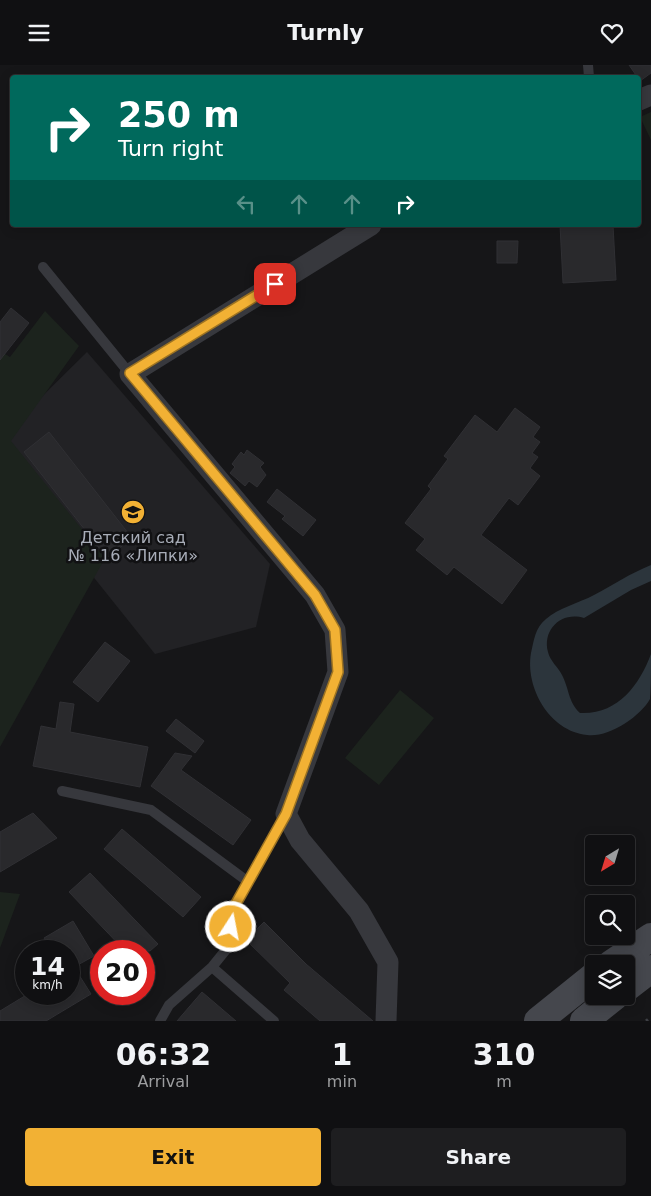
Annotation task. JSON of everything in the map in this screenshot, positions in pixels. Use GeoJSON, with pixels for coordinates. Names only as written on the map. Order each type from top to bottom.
{"type":"FeatureCollection","features":[{"type":"Feature","properties":{"kind":"main road"},"geometry":{"type":"LineString","coordinates":[[624,955],[651,937]]}},
{"type":"Feature","properties":{"kind":"main road"},"geometry":{"type":"LineString","coordinates":[[635,981],[651,969]]}},
{"type":"Feature","properties":{"kind":"main road"},"geometry":{"type":"LineString","coordinates":[[538,1021],[585,983]]}},
{"type":"Feature","properties":{"kind":"main road"},"geometry":{"type":"LineString","coordinates":[[584,1021],[604,1005]]}},
{"type":"Feature","properties":{"kind":"street"},"geometry":{"type":"LineString","coordinates":[[368,227],[130,373],[315,595],[335,630],[338,672],[286,814],[300,840],[359,911],[388,962],[386,1021]]}},
{"type":"Feature","properties":{"kind":"lane"},"geometry":{"type":"LineString","coordinates":[[43,267],[130,373]]}},
{"type":"Feature","properties":{"kind":"lane"},"geometry":{"type":"LineString","coordinates":[[62,791],[151,810],[247,881]]}},
{"type":"Feature","properties":{"kind":"lane"},"geometry":{"type":"LineString","coordinates":[[160,1021],[169,1005],[212,967],[229,946],[233,909],[286,814]]}},
{"type":"Feature","properties":{"kind":"lane"},"geometry":{"type":"LineString","coordinates":[[212,967],[274,1021]]}},
{"type":"Feature","properties":{"kind":"path"},"geometry":{"type":"LineString","coordinates":[[646,1021],[651,1017]]}},
{"type":"Feature","properties":{"kind":"shaded area"},"geometry":{"type":"Polygon","coordinates":[[[651,112],[651,140],[641,119],[641,117],[651,112]]]}},
{"type":"Feature","properties":{"kind":"shaded area"},"geometry":{"type":"Polygon","coordinates":[[[45,311],[79,346],[11,441],[105,558],[0,747],[0,351],[10,357],[45,311]]]}},
{"type":"Feature","properties":{"kind":"shaded area","name":"Детский сад № 116 «Липки»"},"geometry":{"type":"Polygon","coordinates":[[[87,352],[270,564],[256,627],[155,654],[0,460],[0,438],[87,352]]]}},
{"type":"Feature","properties":{"kind":"shaded area"},"geometry":{"type":"Polygon","coordinates":[[[651,565],[651,581],[631,590],[584,618],[568,617],[561,620],[551,629],[547,644],[549,655],[562,675],[571,700],[580,713],[605,709],[616,704],[640,677],[651,654],[650,699],[639,713],[623,725],[604,733],[587,735],[573,732],[551,716],[542,705],[536,693],[530,666],[537,630],[542,623],[556,612],[594,595],[651,565]]]}},
{"type":"Feature","properties":{"kind":"shaded area"},"geometry":{"type":"Polygon","coordinates":[[[400,690],[434,718],[379,785],[345,758],[400,690]]]}},
{"type":"Feature","properties":{"kind":"shaded area"},"geometry":{"type":"Polygon","coordinates":[[[0,892],[20,894],[0,948],[0,892]]]}},
{"type":"Feature","properties":{"kind":"building"},"geometry":{"type":"Polygon","coordinates":[[[629,65],[651,65],[651,73],[641,80],[641,75],[636,75],[629,65]]]}},
{"type":"Feature","properties":{"kind":"building"},"geometry":{"type":"Polygon","coordinates":[[[560,227],[613,227],[616,280],[563,283],[560,227]]]}},
{"type":"Feature","properties":{"kind":"building"},"geometry":{"type":"Polygon","coordinates":[[[497,241],[518,241],[517,263],[497,263],[497,241]]]}},
{"type":"Feature","properties":{"kind":"building"},"geometry":{"type":"Polygon","coordinates":[[[11,308],[29,323],[0,360],[0,322],[11,308]]]}},
{"type":"Feature","properties":{"kind":"building"},"geometry":{"type":"Polygon","coordinates":[[[515,408],[540,427],[533,437],[540,442],[532,453],[538,457],[530,468],[540,476],[518,505],[509,498],[481,535],[527,570],[502,604],[454,567],[447,575],[416,550],[425,539],[405,523],[431,489],[428,486],[448,459],[444,456],[475,415],[497,432],[515,408]]]}},
{"type":"Feature","properties":{"kind":"building"},"geometry":{"type":"Polygon","coordinates":[[[49,432],[132,538],[107,558],[24,452],[49,432]]]}},
{"type":"Feature","properties":{"kind":"building"},"geometry":{"type":"Polygon","coordinates":[[[247,450],[264,463],[260,467],[266,475],[257,487],[249,481],[245,486],[230,473],[235,467],[232,464],[241,452],[244,455],[247,450]]]}},
{"type":"Feature","properties":{"kind":"building"},"geometry":{"type":"Polygon","coordinates":[[[277,489],[316,520],[303,536],[282,519],[285,516],[267,502],[277,489]]]}},
{"type":"Feature","properties":{"kind":"building"},"geometry":{"type":"Polygon","coordinates":[[[105,642],[130,661],[98,702],[73,682],[105,642]]]}},
{"type":"Feature","properties":{"kind":"building"},"geometry":{"type":"Polygon","coordinates":[[[60,702],[74,704],[70,732],[148,747],[140,787],[33,766],[41,726],[56,729],[60,702]]]}},
{"type":"Feature","properties":{"kind":"building"},"geometry":{"type":"Polygon","coordinates":[[[176,719],[204,741],[195,753],[166,731],[176,719]]]}},
{"type":"Feature","properties":{"kind":"building"},"geometry":{"type":"Polygon","coordinates":[[[175,753],[192,756],[181,770],[251,820],[233,845],[151,786],[175,753]]]}},
{"type":"Feature","properties":{"kind":"building"},"geometry":{"type":"Polygon","coordinates":[[[33,813],[57,838],[0,872],[0,832],[33,813]]]}},
{"type":"Feature","properties":{"kind":"building"},"geometry":{"type":"Polygon","coordinates":[[[122,829],[201,897],[183,917],[104,849],[122,829]]]}},
{"type":"Feature","properties":{"kind":"building"},"geometry":{"type":"Polygon","coordinates":[[[90,873],[154,940],[115,940],[69,892],[90,873]]]}},
{"type":"Feature","properties":{"kind":"building"},"geometry":{"type":"Polygon","coordinates":[[[73,921],[90,949],[90,958],[80,964],[80,940],[45,940],[44,938],[73,921]]]}},
{"type":"Feature","properties":{"kind":"building"},"geometry":{"type":"Polygon","coordinates":[[[264,922],[306,964],[373,1021],[320,1021],[284,990],[290,983],[246,940],[264,922]]]}},
{"type":"Feature","properties":{"kind":"building"},"geometry":{"type":"Polygon","coordinates":[[[80,977],[90,992],[90,995],[80,1001],[80,977]]]}},
{"type":"Feature","properties":{"kind":"building"},"geometry":{"type":"Polygon","coordinates":[[[202,992],[236,1021],[177,1021],[202,992]]]}},
{"type":"Feature","properties":{"kind":"building"},"geometry":{"type":"Polygon","coordinates":[[[15,1002],[15,1005],[73,1005],[46,1021],[0,1021],[0,1011],[15,1002]]]}},
{"type":"Feature","properties":{"kind":"place","name":"Детский сад № 116 «Липки»"},"geometry":{"type":"Point","coordinates":[133,512]}},
{"type":"Feature","properties":{"kind":"route"},"geometry":{"type":"LineString","coordinates":[[231,927],[233,909],[286,814],[338,672],[335,630],[315,595],[130,373],[275,284]]}}]}
